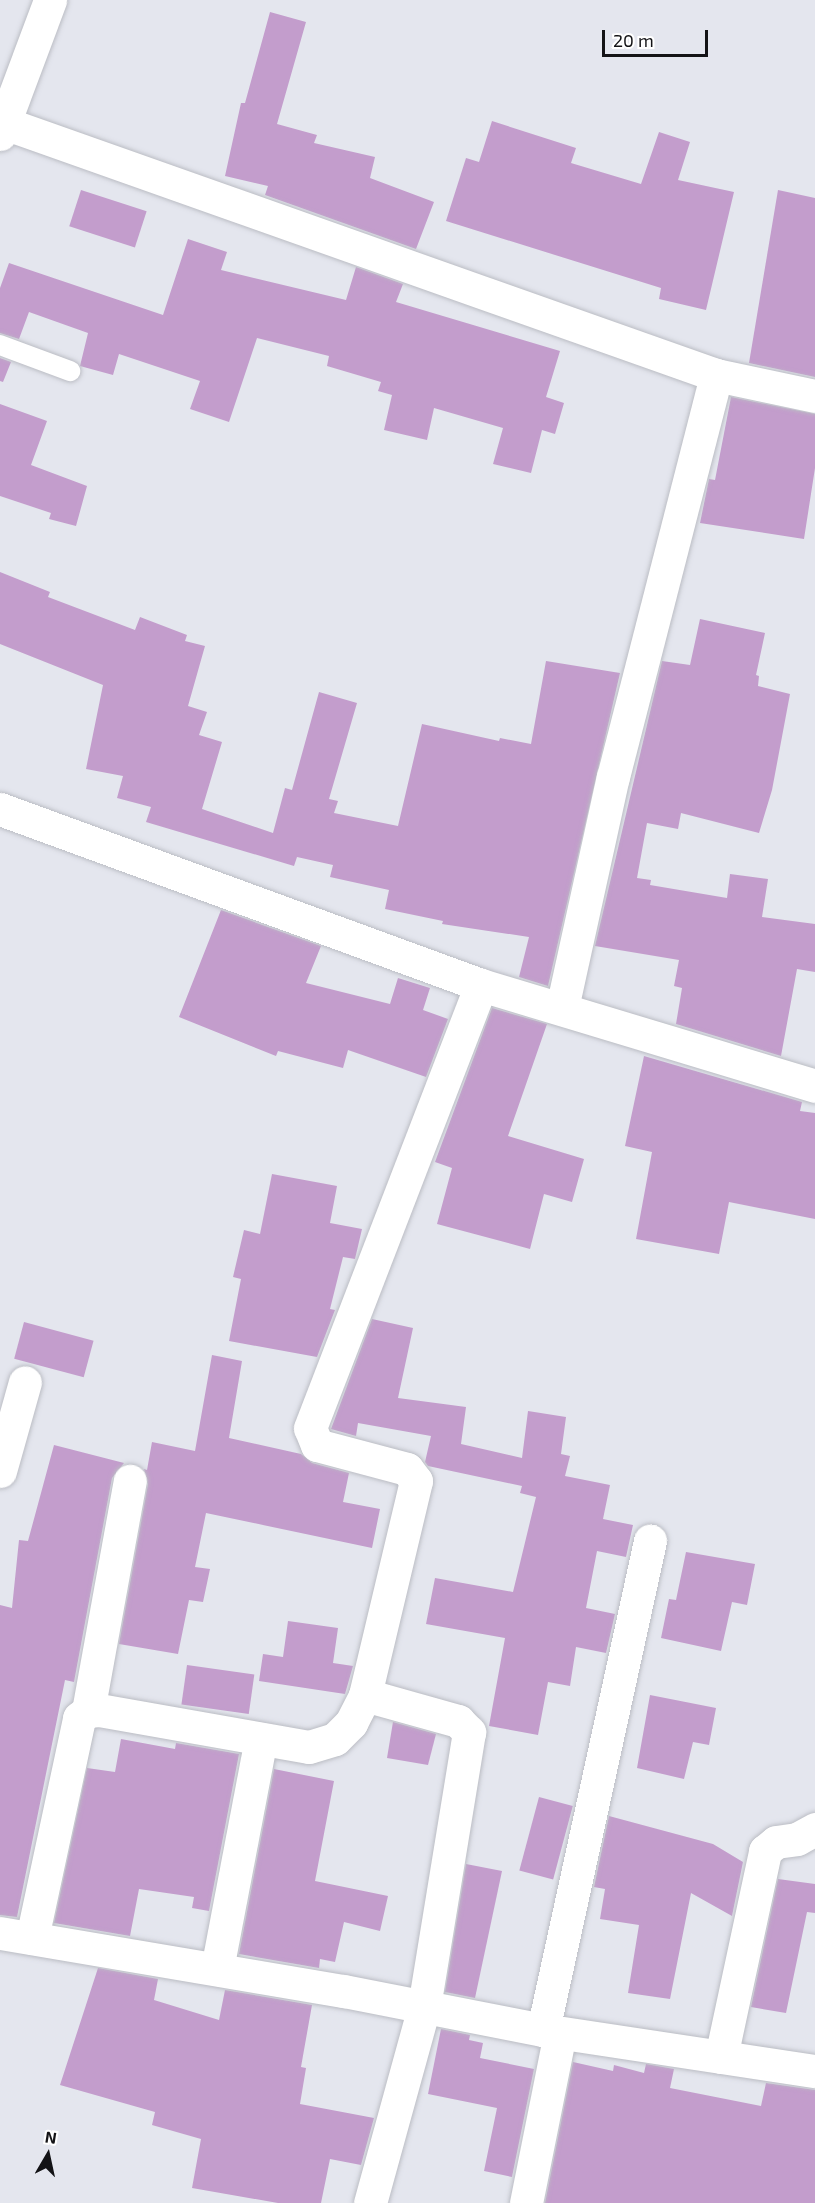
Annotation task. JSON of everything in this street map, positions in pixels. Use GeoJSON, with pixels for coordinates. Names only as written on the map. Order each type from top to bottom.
{"type":"FeatureCollection","features":[{"type":"Feature","properties":{"kind":"street"},"geometry":{"type":"LineString","coordinates":[[50,0],[2,128],[716,375],[815,396]]}},
{"type":"Feature","properties":{"kind":"street"},"geometry":{"type":"LineString","coordinates":[[562,1008],[613,777],[716,375]]}},
{"type":"Feature","properties":{"kind":"street"},"geometry":{"type":"LineString","coordinates":[[0,809],[481,985],[815,1086]]}},
{"type":"Feature","properties":{"kind":"street"},"geometry":{"type":"LineString","coordinates":[[88,1711],[309,1747],[335,1739],[351,1723],[365,1695],[416,1481],[407,1469],[317,1445],[310,1428],[481,985]]}},
{"type":"Feature","properties":{"kind":"street"},"geometry":{"type":"LineString","coordinates":[[0,1471],[25,1382]]}},
{"type":"Feature","properties":{"kind":"street"},"geometry":{"type":"LineString","coordinates":[[32,1938],[79,1718],[88,1711],[130,1481]]}},
{"type":"Feature","properties":{"kind":"street"},"geometry":{"type":"LineString","coordinates":[[526,2203],[551,2031],[650,1541]]}},
{"type":"Feature","properties":{"kind":"street"},"geometry":{"type":"LineString","coordinates":[[365,1695],[458,1721],[469,1732],[424,2007],[370,2203]]}},
{"type":"Feature","properties":{"kind":"street"},"geometry":{"type":"LineString","coordinates":[[218,1970],[261,1739]]}},
{"type":"Feature","properties":{"kind":"street"},"geometry":{"type":"LineString","coordinates":[[721,2057],[765,1851],[776,1842],[797,1839],[815,1829]]}},
{"type":"Feature","properties":{"kind":"street"},"geometry":{"type":"LineString","coordinates":[[0,1934],[218,1970],[551,2031],[815,2071]]}},
{"type":"Feature","properties":{"kind":"lane"},"geometry":{"type":"LineString","coordinates":[[0,345],[70,371]]}},
{"type":"Feature","properties":{"kind":"building"},"geometry":{"type":"Polygon","coordinates":[[[270,12],[306,22],[277,124],[317,135],[314,143],[375,157],[370,178],[434,202],[416,249],[265,195],[268,186],[225,176],[241,103],[245,103],[270,12]]]}},
{"type":"Feature","properties":{"kind":"building"},"geometry":{"type":"Polygon","coordinates":[[[492,121],[576,148],[571,163],[641,184],[659,132],[690,142],[678,180],[734,192],[706,310],[659,299],[661,288],[446,221],[466,158],[479,162],[492,121]]]}},
{"type":"Feature","properties":{"kind":"building"},"geometry":{"type":"Polygon","coordinates":[[[81,190],[147,211],[135,247],[69,226],[81,190]]]}},
{"type":"Feature","properties":{"kind":"building"},"geometry":{"type":"Polygon","coordinates":[[[778,190],[815,198],[815,377],[749,363],[778,190]]]}},
{"type":"Feature","properties":{"kind":"building"},"geometry":{"type":"Polygon","coordinates":[[[188,239],[227,252],[221,270],[346,300],[356,267],[403,284],[396,302],[560,351],[546,397],[564,403],[555,434],[542,430],[531,473],[493,464],[503,428],[434,408],[427,440],[384,430],[392,395],[378,391],[381,382],[327,366],[329,356],[257,338],[229,422],[190,409],[200,381],[119,354],[113,375],[80,366],[88,333],[29,312],[19,339],[0,333],[0,288],[9,263],[163,315],[188,239]]]}},
{"type":"Feature","properties":{"kind":"building"},"geometry":{"type":"Polygon","coordinates":[[[0,358],[11,362],[3,382],[0,381],[0,358]]]}},
{"type":"Feature","properties":{"kind":"building"},"geometry":{"type":"Polygon","coordinates":[[[731,397],[815,414],[815,468],[804,539],[700,523],[709,479],[715,480],[731,397]]]}},
{"type":"Feature","properties":{"kind":"building"},"geometry":{"type":"Polygon","coordinates":[[[0,404],[47,421],[31,465],[87,486],[76,526],[49,519],[51,513],[0,496],[0,404]]]}},
{"type":"Feature","properties":{"kind":"building"},"geometry":{"type":"Polygon","coordinates":[[[0,572],[50,592],[48,597],[135,630],[140,617],[187,635],[185,641],[205,646],[188,706],[207,712],[199,735],[222,742],[202,809],[273,833],[285,788],[292,790],[319,692],[357,703],[329,799],[338,801],[334,813],[398,826],[422,724],[499,741],[500,738],[531,744],[546,661],[620,673],[548,986],[519,977],[529,937],[442,924],[443,921],[385,909],[389,890],[330,877],[333,865],[297,857],[294,866],[146,822],[151,807],[117,798],[123,776],[86,769],[103,685],[0,644],[0,572]]]}},
{"type":"Feature","properties":{"kind":"building"},"geometry":{"type":"Polygon","coordinates":[[[700,619],[765,633],[756,675],[759,676],[758,686],[790,694],[772,790],[759,833],[681,813],[678,829],[647,823],[637,878],[651,880],[650,885],[727,898],[730,874],[768,879],[762,917],[815,924],[815,972],[797,969],[781,1056],[676,1024],[682,988],[674,986],[679,960],[595,946],[662,661],[690,665],[700,619]]]}},
{"type":"Feature","properties":{"kind":"building"},"geometry":{"type":"Polygon","coordinates":[[[221,910],[321,946],[306,983],[390,1004],[398,978],[430,988],[423,1010],[448,1019],[426,1077],[348,1050],[343,1068],[278,1051],[276,1056],[179,1017],[221,910]]]}},
{"type":"Feature","properties":{"kind":"building"},"geometry":{"type":"Polygon","coordinates":[[[492,1008],[547,1024],[508,1136],[584,1159],[572,1202],[544,1194],[530,1249],[437,1224],[452,1168],[435,1162],[492,1008]]]}},
{"type":"Feature","properties":{"kind":"building"},"geometry":{"type":"Polygon","coordinates":[[[644,1056],[802,1102],[800,1111],[815,1113],[815,1219],[729,1202],[719,1254],[636,1239],[652,1152],[625,1146],[644,1056]]]}},
{"type":"Feature","properties":{"kind":"building"},"geometry":{"type":"Polygon","coordinates":[[[272,1174],[337,1186],[330,1223],[362,1229],[355,1259],[343,1257],[330,1309],[335,1310],[317,1357],[229,1341],[241,1279],[233,1277],[244,1230],[260,1234],[272,1174]]]}},
{"type":"Feature","properties":{"kind":"building"},"geometry":{"type":"Polygon","coordinates":[[[372,1319],[413,1328],[398,1398],[466,1407],[461,1444],[522,1458],[528,1411],[566,1417],[561,1454],[570,1456],[565,1476],[610,1485],[603,1519],[633,1525],[626,1557],[597,1551],[586,1608],[615,1614],[606,1653],[576,1647],[570,1686],[548,1682],[538,1735],[489,1726],[505,1638],[426,1624],[435,1578],[513,1592],[536,1497],[520,1493],[522,1486],[428,1466],[425,1462],[431,1436],[358,1423],[356,1436],[331,1429],[372,1319]]]}},
{"type":"Feature","properties":{"kind":"building"},"geometry":{"type":"Polygon","coordinates":[[[24,1322],[94,1341],[84,1377],[14,1359],[24,1322]]]}},
{"type":"Feature","properties":{"kind":"building"},"geometry":{"type":"Polygon","coordinates":[[[212,1355],[242,1361],[229,1438],[301,1454],[312,1463],[349,1473],[343,1502],[380,1509],[372,1548],[206,1513],[195,1567],[210,1569],[203,1602],[189,1600],[178,1654],[119,1644],[148,1484],[144,1469],[147,1470],[152,1442],[195,1451],[212,1355]]]}},
{"type":"Feature","properties":{"kind":"building"},"geometry":{"type":"Polygon","coordinates":[[[54,1445],[124,1463],[112,1478],[74,1682],[65,1680],[17,1917],[0,1915],[0,1605],[12,1608],[19,1540],[28,1541],[54,1445]]]}},
{"type":"Feature","properties":{"kind":"building"},"geometry":{"type":"Polygon","coordinates":[[[686,1552],[755,1564],[747,1605],[732,1602],[721,1651],[661,1638],[669,1599],[676,1600],[686,1552]]]}},
{"type":"Feature","properties":{"kind":"building"},"geometry":{"type":"Polygon","coordinates":[[[288,1621],[338,1628],[333,1663],[353,1666],[345,1694],[259,1681],[263,1654],[283,1657],[288,1621]]]}},
{"type":"Feature","properties":{"kind":"building"},"geometry":{"type":"Polygon","coordinates":[[[187,1665],[254,1674],[249,1714],[181,1705],[187,1665]]]}},
{"type":"Feature","properties":{"kind":"building"},"geometry":{"type":"Polygon","coordinates":[[[650,1695],[716,1708],[709,1745],[693,1742],[684,1779],[637,1768],[650,1695]]]}},
{"type":"Feature","properties":{"kind":"building"},"geometry":{"type":"Polygon","coordinates":[[[393,1722],[436,1734],[428,1765],[387,1758],[393,1722]]]}},
{"type":"Feature","properties":{"kind":"building"},"geometry":{"type":"Polygon","coordinates":[[[121,1739],[175,1749],[176,1743],[239,1754],[209,1911],[192,1908],[194,1897],[139,1889],[130,1936],[54,1923],[87,1768],[115,1772],[121,1739]]]}},
{"type":"Feature","properties":{"kind":"building"},"geometry":{"type":"Polygon","coordinates":[[[274,1769],[334,1781],[315,1881],[388,1896],[380,1931],[344,1922],[335,1962],[320,1959],[319,1968],[239,1954],[274,1769]]]}},
{"type":"Feature","properties":{"kind":"building"},"geometry":{"type":"Polygon","coordinates":[[[539,1797],[573,1806],[553,1879],[519,1870],[539,1797]]]}},
{"type":"Feature","properties":{"kind":"building"},"geometry":{"type":"Polygon","coordinates":[[[609,1816],[713,1844],[743,1862],[732,1916],[691,1893],[670,1999],[628,1993],[639,1925],[600,1919],[605,1889],[594,1887],[609,1816]]]}},
{"type":"Feature","properties":{"kind":"building"},"geometry":{"type":"Polygon","coordinates":[[[466,1864],[502,1871],[475,1998],[445,1992],[466,1864]]]}},
{"type":"Feature","properties":{"kind":"building"},"geometry":{"type":"Polygon","coordinates":[[[778,1879],[815,1884],[815,1913],[807,1912],[786,2013],[751,2007],[778,1879]]]}},
{"type":"Feature","properties":{"kind":"building"},"geometry":{"type":"Polygon","coordinates":[[[98,1968],[158,1979],[154,2000],[219,2020],[225,1990],[312,2005],[301,2067],[306,2068],[300,2104],[374,2118],[361,2165],[330,2159],[321,2203],[278,2203],[192,2188],[201,2139],[152,2125],[155,2112],[60,2085],[98,1968]]]}},
{"type":"Feature","properties":{"kind":"building"},"geometry":{"type":"Polygon","coordinates":[[[441,2029],[470,2035],[469,2040],[483,2043],[480,2058],[534,2069],[512,2177],[484,2171],[497,2108],[428,2094],[441,2029]]]}},
{"type":"Feature","properties":{"kind":"building"},"geometry":{"type":"Polygon","coordinates":[[[573,2062],[613,2071],[614,2065],[644,2073],[646,2064],[674,2069],[670,2088],[761,2106],[766,2083],[815,2090],[815,2203],[545,2203],[573,2062]]]}}]}
